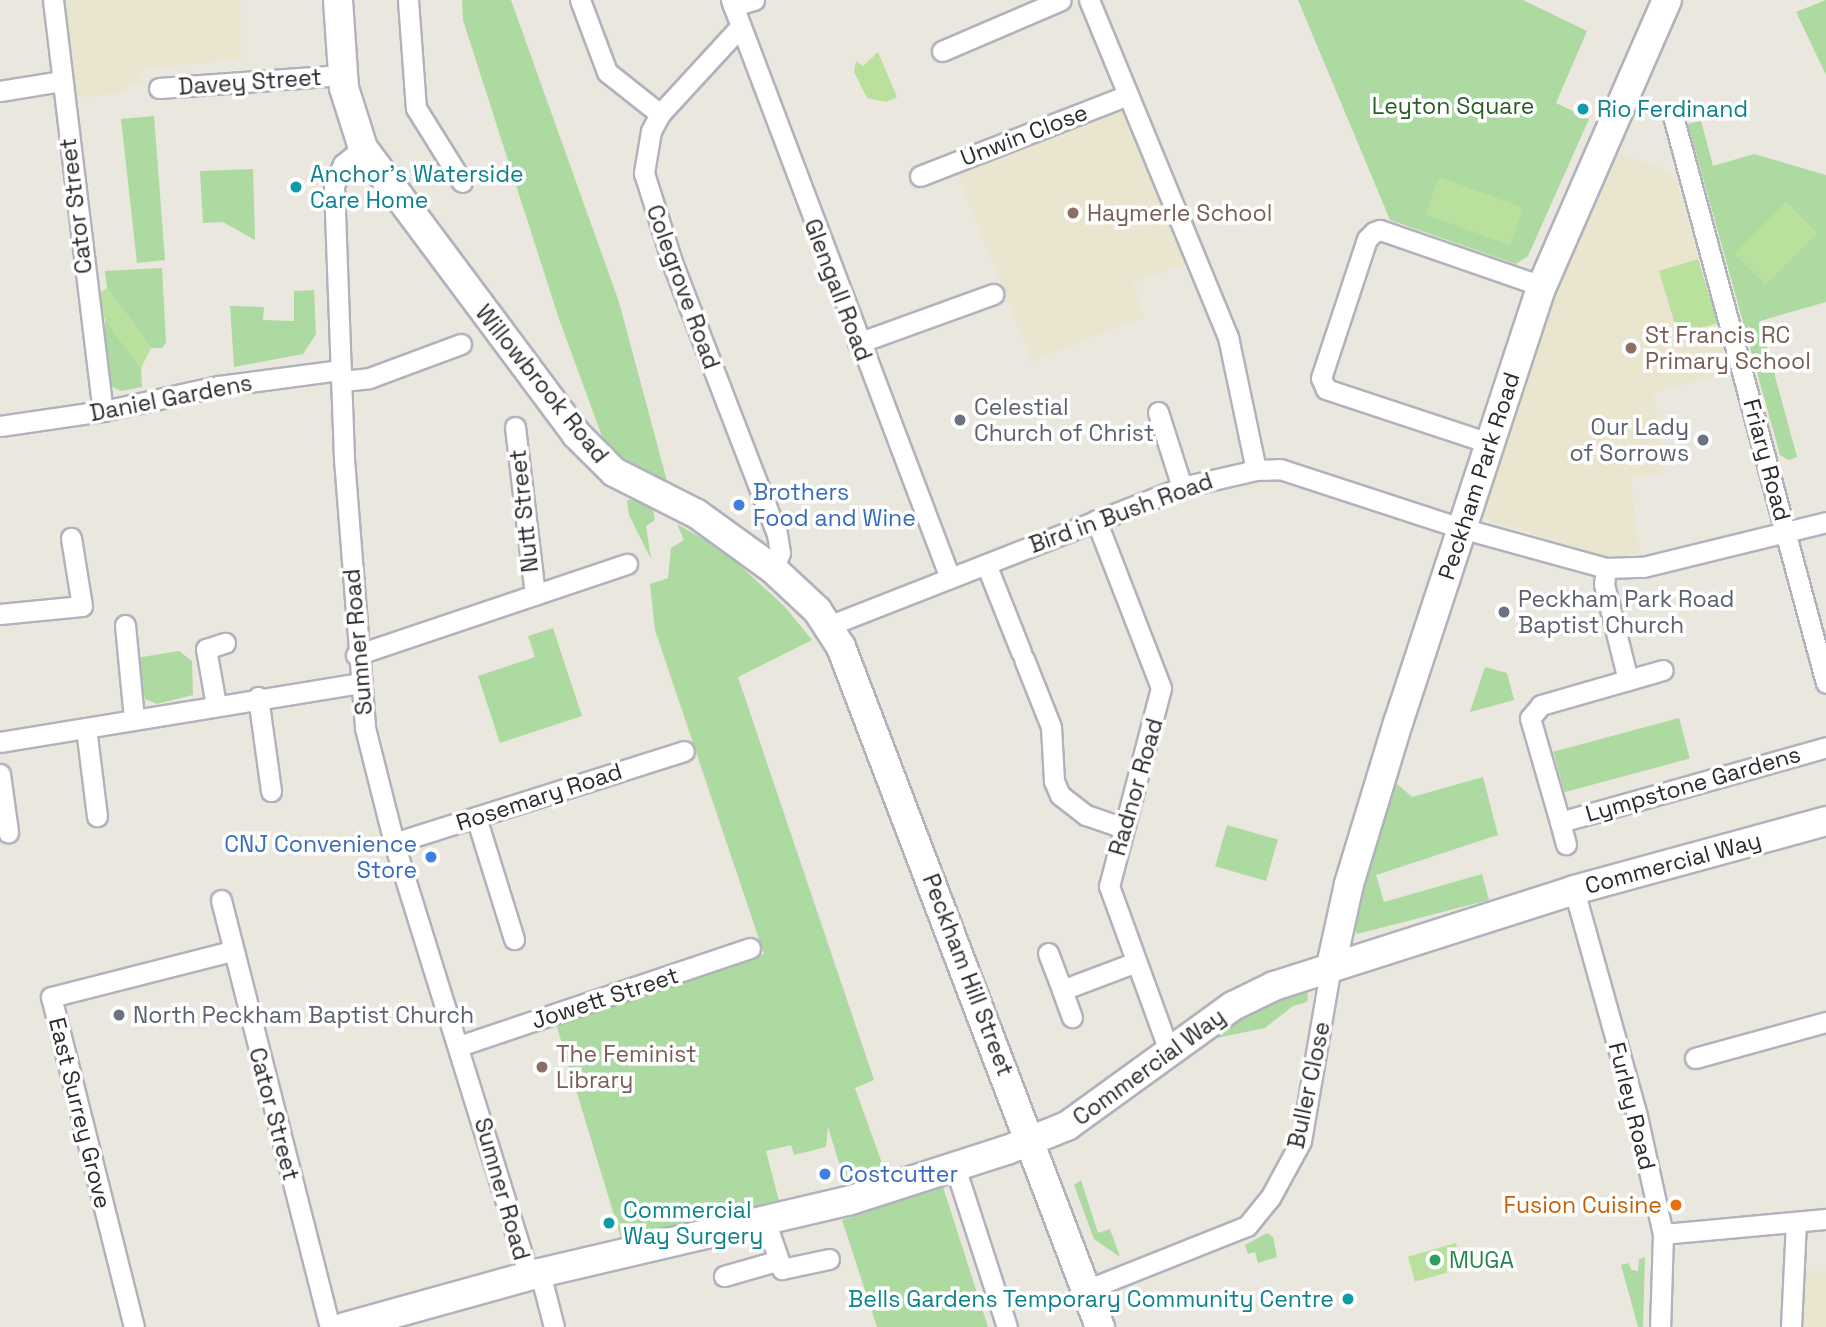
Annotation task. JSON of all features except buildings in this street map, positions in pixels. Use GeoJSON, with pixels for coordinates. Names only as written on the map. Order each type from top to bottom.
{"type":"FeatureCollection","features":[{"type":"Feature","properties":{"kind":"main road"},"geometry":{"type":"LineString","coordinates":[[338,0],[342,75],[363,148]]}},
{"type":"Feature","properties":{"kind":"main road","name":"Peckham Park Road"},"geometry":{"type":"LineString","coordinates":[[1331,966],[1376,793],[1542,286],[1665,1]]}},
{"type":"Feature","properties":{"kind":"main road","name":"Willowbrook Road"},"geometry":{"type":"LineString","coordinates":[[363,148],[576,434],[614,472],[696,514],[772,569],[804,596],[828,626]]}},
{"type":"Feature","properties":{"kind":"main road","name":"Peckham Hill Street"},"geometry":{"type":"LineString","coordinates":[[828,626],[849,660],[1100,1327]]}},
{"type":"Feature","properties":{"kind":"main road","name":"Commercial Way"},"geometry":{"type":"LineString","coordinates":[[345,1327],[530,1270],[848,1201],[955,1167],[1031,1141],[1083,1116],[1247,998],[1331,966],[1574,890],[1826,821]]}},
{"type":"Feature","properties":{"kind":"street","name":"Cator Street"},"geometry":{"type":"LineString","coordinates":[[53,0],[103,411]]}},
{"type":"Feature","properties":{"kind":"street"},"geometry":{"type":"LineString","coordinates":[[408,0],[416,108],[463,182]]}},
{"type":"Feature","properties":{"kind":"street"},"geometry":{"type":"LineString","coordinates":[[582,0],[607,72],[660,114]]}},
{"type":"Feature","properties":{"kind":"street"},"geometry":{"type":"LineString","coordinates":[[732,3],[754,0]]}},
{"type":"Feature","properties":{"kind":"street"},"geometry":{"type":"LineString","coordinates":[[942,51],[1061,0]]}},
{"type":"Feature","properties":{"kind":"street"},"geometry":{"type":"LineString","coordinates":[[1090,0],[1228,337],[1256,470]]}},
{"type":"Feature","properties":{"kind":"street","name":"Glengall Road"},"geometry":{"type":"LineString","coordinates":[[732,3],[858,342],[950,578]]}},
{"type":"Feature","properties":{"kind":"street","name":"Colegrove Road"},"geometry":{"type":"LineString","coordinates":[[740,27],[660,114],[645,153],[649,194],[777,534],[780,552],[772,569]]}},
{"type":"Feature","properties":{"kind":"street","name":"Davey Street"},"geometry":{"type":"LineString","coordinates":[[159,88],[342,75]]}},
{"type":"Feature","properties":{"kind":"street"},"geometry":{"type":"LineString","coordinates":[[0,91],[62,82]]}},
{"type":"Feature","properties":{"kind":"street","name":"Unwin Close"},"geometry":{"type":"LineString","coordinates":[[920,176],[1128,95]]}},
{"type":"Feature","properties":{"kind":"street","name":"Friary Road"},"geometry":{"type":"LineString","coordinates":[[1673,116],[1826,683]]}},
{"type":"Feature","properties":{"kind":"street","name":"Sumner Road"},"geometry":{"type":"LineString","coordinates":[[363,148],[343,164],[334,185],[356,655],[369,749],[394,843],[499,1172],[502,1197],[554,1327]]}},
{"type":"Feature","properties":{"kind":"street"},"geometry":{"type":"LineString","coordinates":[[1489,443],[1326,389],[1321,378],[1367,239],[1380,230],[1542,286]]}},
{"type":"Feature","properties":{"kind":"street"},"geometry":{"type":"LineString","coordinates":[[858,342],[993,294]]}},
{"type":"Feature","properties":{"kind":"street","name":"Daniel Gardens"},"geometry":{"type":"LineString","coordinates":[[0,426],[103,411],[219,386],[342,375],[369,378],[461,344]]}},
{"type":"Feature","properties":{"kind":"street"},"geometry":{"type":"LineString","coordinates":[[1158,412],[1182,487]]}},
{"type":"Feature","properties":{"kind":"street","name":"Nutt Street"},"geometry":{"type":"LineString","coordinates":[[515,427],[535,595]]}},
{"type":"Feature","properties":{"kind":"street","name":"Bird in Bush Road"},"geometry":{"type":"LineString","coordinates":[[828,626],[1182,487],[1256,470],[1280,469],[1461,528],[1606,568],[1643,568],[1826,522]]}},
{"type":"Feature","properties":{"kind":"street","name":"Radnor Road"},"geometry":{"type":"LineString","coordinates":[[1097,520],[1161,688],[1109,889],[1170,1054]]}},
{"type":"Feature","properties":{"kind":"street"},"geometry":{"type":"LineString","coordinates":[[0,614],[82,606],[71,538]]}},
{"type":"Feature","properties":{"kind":"street","name":"Nutt Street"},"geometry":{"type":"LineString","coordinates":[[356,655],[627,564]]}},
{"type":"Feature","properties":{"kind":"street"},"geometry":{"type":"LineString","coordinates":[[986,564],[1051,727],[1054,781],[1060,795],[1086,815],[1124,828]]}},
{"type":"Feature","properties":{"kind":"street"},"geometry":{"type":"LineString","coordinates":[[1606,568],[1604,584],[1628,680]]}},
{"type":"Feature","properties":{"kind":"street"},"geometry":{"type":"LineString","coordinates":[[125,625],[134,719]]}},
{"type":"Feature","properties":{"kind":"street"},"geometry":{"type":"LineString","coordinates":[[216,705],[206,649],[225,643]]}},
{"type":"Feature","properties":{"kind":"street","name":"Lympstone Gardens"},"geometry":{"type":"LineString","coordinates":[[1566,844],[1530,718],[1533,710],[1663,670]]}},
{"type":"Feature","properties":{"kind":"street"},"geometry":{"type":"LineString","coordinates":[[0,742],[258,697],[359,683]]}},
{"type":"Feature","properties":{"kind":"street"},"geometry":{"type":"LineString","coordinates":[[258,697],[271,791]]}},
{"type":"Feature","properties":{"kind":"street"},"geometry":{"type":"LineString","coordinates":[[86,728],[97,816]]}},
{"type":"Feature","properties":{"kind":"street","name":"Lympstone Gardens"},"geometry":{"type":"LineString","coordinates":[[1560,822],[1826,747]]}},
{"type":"Feature","properties":{"kind":"street","name":"Rosemary Road"},"geometry":{"type":"LineString","coordinates":[[394,843],[684,751]]}},
{"type":"Feature","properties":{"kind":"street"},"geometry":{"type":"LineString","coordinates":[[0,774],[8,832]]}},
{"type":"Feature","properties":{"kind":"street"},"geometry":{"type":"LineString","coordinates":[[476,817],[514,939]]}},
{"type":"Feature","properties":{"kind":"street","name":"Furley Road"},"geometry":{"type":"LineString","coordinates":[[1574,890],[1637,1116],[1663,1234],[1660,1327]]}},
{"type":"Feature","properties":{"kind":"street","name":"Cator Street"},"geometry":{"type":"LineString","coordinates":[[221,900],[231,951],[330,1327]]}},
{"type":"Feature","properties":{"kind":"street","name":"Jowett Street"},"geometry":{"type":"LineString","coordinates":[[459,1046],[750,948]]}},
{"type":"Feature","properties":{"kind":"street","name":"East Surrey Grove"},"geometry":{"type":"LineString","coordinates":[[134,1327],[51,997],[231,951]]}},
{"type":"Feature","properties":{"kind":"street"},"geometry":{"type":"LineString","coordinates":[[1048,953],[1072,1017]]}},
{"type":"Feature","properties":{"kind":"street"},"geometry":{"type":"LineString","coordinates":[[1062,990],[1136,962]]}},
{"type":"Feature","properties":{"kind":"street","name":"Buller Close"},"geometry":{"type":"LineString","coordinates":[[1086,1290],[1247,1226],[1270,1198],[1301,1141],[1331,966]]}},
{"type":"Feature","properties":{"kind":"street"},"geometry":{"type":"LineString","coordinates":[[1695,1058],[1826,1023]]}},
{"type":"Feature","properties":{"kind":"street"},"geometry":{"type":"LineString","coordinates":[[955,1167],[1007,1327]]}},
{"type":"Feature","properties":{"kind":"street"},"geometry":{"type":"LineString","coordinates":[[1663,1234],[1826,1219]]}},
{"type":"Feature","properties":{"kind":"street"},"geometry":{"type":"LineString","coordinates":[[765,1220],[776,1261],[782,1269],[828,1259]]}},
{"type":"Feature","properties":{"kind":"street"},"geometry":{"type":"LineString","coordinates":[[1791,1327],[1796,1222]]}},
{"type":"Feature","properties":{"kind":"street"},"geometry":{"type":"LineString","coordinates":[[724,1276],[776,1261]]}},
{"type":"Feature","properties":{"kind":"shaded area"},"geometry":{"type":"Polygon","coordinates":[[[65,0],[240,0],[241,59],[141,69],[141,84],[128,85],[128,92],[74,98],[65,0]]]}},
{"type":"Feature","properties":{"kind":"shaded area","name":"Haymerle School"},"geometry":{"type":"Polygon","coordinates":[[[1125,95],[1194,261],[1132,282],[1144,317],[1032,361],[954,165],[1125,95]]]}},
{"type":"Feature","properties":{"kind":"shaded area","name":"St Francis RC Primary School"},"geometry":{"type":"Polygon","coordinates":[[[1618,152],[1675,175],[1730,372],[1654,392],[1664,473],[1630,478],[1640,552],[1605,557],[1481,517],[1554,299],[1618,152]]]}},
{"type":"Feature","properties":{"kind":"shaded area"},"geometry":{"type":"Polygon","coordinates":[[[1826,1271],[1826,1327],[1803,1327],[1806,1272],[1826,1271]]]}},
{"type":"Feature","properties":{"kind":"green space"},"geometry":{"type":"Polygon","coordinates":[[[462,0],[511,0],[619,302],[668,485],[606,447],[559,319],[463,20],[462,0]]]}},
{"type":"Feature","properties":{"kind":"green space","name":"Leyton Square"},"geometry":{"type":"Polygon","coordinates":[[[1298,0],[1523,0],[1587,31],[1556,103],[1589,119],[1528,256],[1516,264],[1390,220],[1298,0]]]}},
{"type":"Feature","properties":{"kind":"green space"},"geometry":{"type":"Polygon","coordinates":[[[1826,0],[1826,75],[1796,12],[1826,0]]]}},
{"type":"Feature","properties":{"kind":"green space"},"geometry":{"type":"Polygon","coordinates":[[[878,52],[897,97],[886,102],[867,98],[854,72],[856,61],[863,66],[878,52]]]}},
{"type":"Feature","properties":{"kind":"green space"},"geometry":{"type":"Polygon","coordinates":[[[154,116],[165,260],[137,263],[121,119],[154,116]]]}},
{"type":"Feature","properties":{"kind":"green space"},"geometry":{"type":"Polygon","coordinates":[[[1701,121],[1713,166],[1754,154],[1826,175],[1826,302],[1760,321],[1797,457],[1789,460],[1780,455],[1688,124],[1701,121]]]}},
{"type":"Feature","properties":{"kind":"green space"},"geometry":{"type":"Polygon","coordinates":[[[253,169],[255,240],[223,222],[203,223],[200,171],[253,169]]]}},
{"type":"Feature","properties":{"kind":"green space"},"geometry":{"type":"Polygon","coordinates":[[[1439,177],[1524,208],[1510,245],[1425,215],[1439,177]]]}},
{"type":"Feature","properties":{"kind":"green space"},"geometry":{"type":"Polygon","coordinates":[[[1786,202],[1817,233],[1765,285],[1734,254],[1786,202]]]}},
{"type":"Feature","properties":{"kind":"green space"},"geometry":{"type":"Polygon","coordinates":[[[1698,259],[1718,323],[1678,335],[1659,271],[1698,259]]]}},
{"type":"Feature","properties":{"kind":"green space"},"geometry":{"type":"Polygon","coordinates":[[[162,268],[166,343],[162,348],[151,348],[107,288],[105,271],[162,268]]]}},
{"type":"Feature","properties":{"kind":"green space"},"geometry":{"type":"Polygon","coordinates":[[[107,288],[151,348],[141,368],[98,310],[97,295],[107,288]]]}},
{"type":"Feature","properties":{"kind":"green space"},"geometry":{"type":"Polygon","coordinates":[[[314,290],[316,334],[303,354],[234,367],[230,306],[264,307],[263,320],[294,321],[294,291],[314,290]]]}},
{"type":"Feature","properties":{"kind":"green space"},"geometry":{"type":"Polygon","coordinates":[[[105,319],[141,368],[142,387],[121,391],[112,387],[106,375],[105,319]]]}},
{"type":"Feature","properties":{"kind":"green space"},"geometry":{"type":"Polygon","coordinates":[[[635,499],[653,509],[655,520],[646,526],[651,559],[629,515],[627,500],[635,499]]]}},
{"type":"Feature","properties":{"kind":"green space"},"geometry":{"type":"Polygon","coordinates":[[[677,524],[723,550],[785,607],[812,640],[738,677],[874,1080],[855,1088],[883,1166],[879,1176],[888,1204],[943,1187],[988,1327],[877,1327],[842,1220],[870,1211],[860,1182],[845,1182],[828,1127],[826,1147],[794,1155],[791,1145],[766,1151],[779,1201],[621,1238],[556,1024],[764,954],[655,630],[650,584],[668,578],[671,548],[684,540],[677,524]]]}},
{"type":"Feature","properties":{"kind":"green space"},"geometry":{"type":"Polygon","coordinates":[[[553,628],[582,716],[500,743],[478,676],[535,657],[528,636],[553,628]]]}},
{"type":"Feature","properties":{"kind":"green space"},"geometry":{"type":"Polygon","coordinates":[[[179,651],[192,661],[193,695],[157,704],[145,699],[136,658],[179,651]]]}},
{"type":"Feature","properties":{"kind":"green space"},"geometry":{"type":"Polygon","coordinates":[[[1485,667],[1507,673],[1514,700],[1470,712],[1485,667]]]}},
{"type":"Feature","properties":{"kind":"green space"},"geometry":{"type":"Polygon","coordinates":[[[1679,718],[1690,759],[1564,792],[1553,752],[1679,718]]]}},
{"type":"Feature","properties":{"kind":"green space"},"geometry":{"type":"Polygon","coordinates":[[[1483,777],[1498,835],[1376,875],[1384,902],[1482,874],[1489,900],[1357,934],[1351,924],[1396,783],[1412,797],[1483,777]]]}},
{"type":"Feature","properties":{"kind":"green space"},"geometry":{"type":"Polygon","coordinates":[[[1227,825],[1278,840],[1266,881],[1215,866],[1227,825]]]}},
{"type":"Feature","properties":{"kind":"green space"},"geometry":{"type":"Polygon","coordinates":[[[1302,991],[1308,994],[1307,1002],[1293,1006],[1265,1028],[1212,1039],[1254,1008],[1302,991]]]}},
{"type":"Feature","properties":{"kind":"green space"},"geometry":{"type":"Polygon","coordinates":[[[1081,1180],[1098,1233],[1110,1229],[1120,1257],[1094,1239],[1074,1185],[1081,1180]]]}},
{"type":"Feature","properties":{"kind":"green space"},"geometry":{"type":"Polygon","coordinates":[[[1267,1233],[1273,1237],[1277,1257],[1258,1263],[1255,1252],[1248,1254],[1245,1245],[1267,1233]]]}},
{"type":"Feature","properties":{"kind":"green space","name":"MUGA"},"geometry":{"type":"Polygon","coordinates":[[[1456,1243],[1463,1268],[1415,1282],[1408,1257],[1456,1243]]]}},
{"type":"Feature","properties":{"kind":"green space"},"geometry":{"type":"Polygon","coordinates":[[[1645,1257],[1643,1327],[1638,1327],[1621,1265],[1628,1263],[1632,1270],[1638,1271],[1639,1259],[1645,1257]]]}},
{"type":"Feature","properties":{"kind":"place","name":"Rio Ferdinand"},"geometry":{"type":"Point","coordinates":[1583,109]}},
{"type":"Feature","properties":{"kind":"place","name":"Anchor's Waterside Care Home"},"geometry":{"type":"Point","coordinates":[296,187]}},
{"type":"Feature","properties":{"kind":"place","name":"Haymerle School"},"geometry":{"type":"Point","coordinates":[1073,213]}},
{"type":"Feature","properties":{"kind":"place","name":"St Francis RC Primary School"},"geometry":{"type":"Point","coordinates":[1631,348]}},
{"type":"Feature","properties":{"kind":"place","name":"Celestial Church of Christ"},"geometry":{"type":"Point","coordinates":[960,420]}},
{"type":"Feature","properties":{"kind":"place","name":"Our Lady of Sorrows"},"geometry":{"type":"Point","coordinates":[1703,440]}},
{"type":"Feature","properties":{"kind":"place","name":"Brothers Food and Wine"},"geometry":{"type":"Point","coordinates":[739,505]}},
{"type":"Feature","properties":{"kind":"place","name":"Peckham Park Road Baptist Church"},"geometry":{"type":"Point","coordinates":[1504,612]}},
{"type":"Feature","properties":{"kind":"place","name":"CNJ Convenience Store"},"geometry":{"type":"Point","coordinates":[431,857]}},
{"type":"Feature","properties":{"kind":"place","name":"North Peckham Baptist Church"},"geometry":{"type":"Point","coordinates":[119,1015]}},
{"type":"Feature","properties":{"kind":"place","name":"The Feminist Library"},"geometry":{"type":"Point","coordinates":[542,1067]}},
{"type":"Feature","properties":{"kind":"place","name":"Costcutter"},"geometry":{"type":"Point","coordinates":[825,1174]}},
{"type":"Feature","properties":{"kind":"place","name":"Fusion Cuisine"},"geometry":{"type":"Point","coordinates":[1676,1205]}},
{"type":"Feature","properties":{"kind":"place","name":"Commercial Way Surgery"},"geometry":{"type":"Point","coordinates":[609,1223]}},
{"type":"Feature","properties":{"kind":"place","name":"MUGA"},"geometry":{"type":"Point","coordinates":[1435,1260]}},
{"type":"Feature","properties":{"kind":"place","name":"Bells Gardens Temporary Community Centre"},"geometry":{"type":"Point","coordinates":[1348,1299]}}]}
